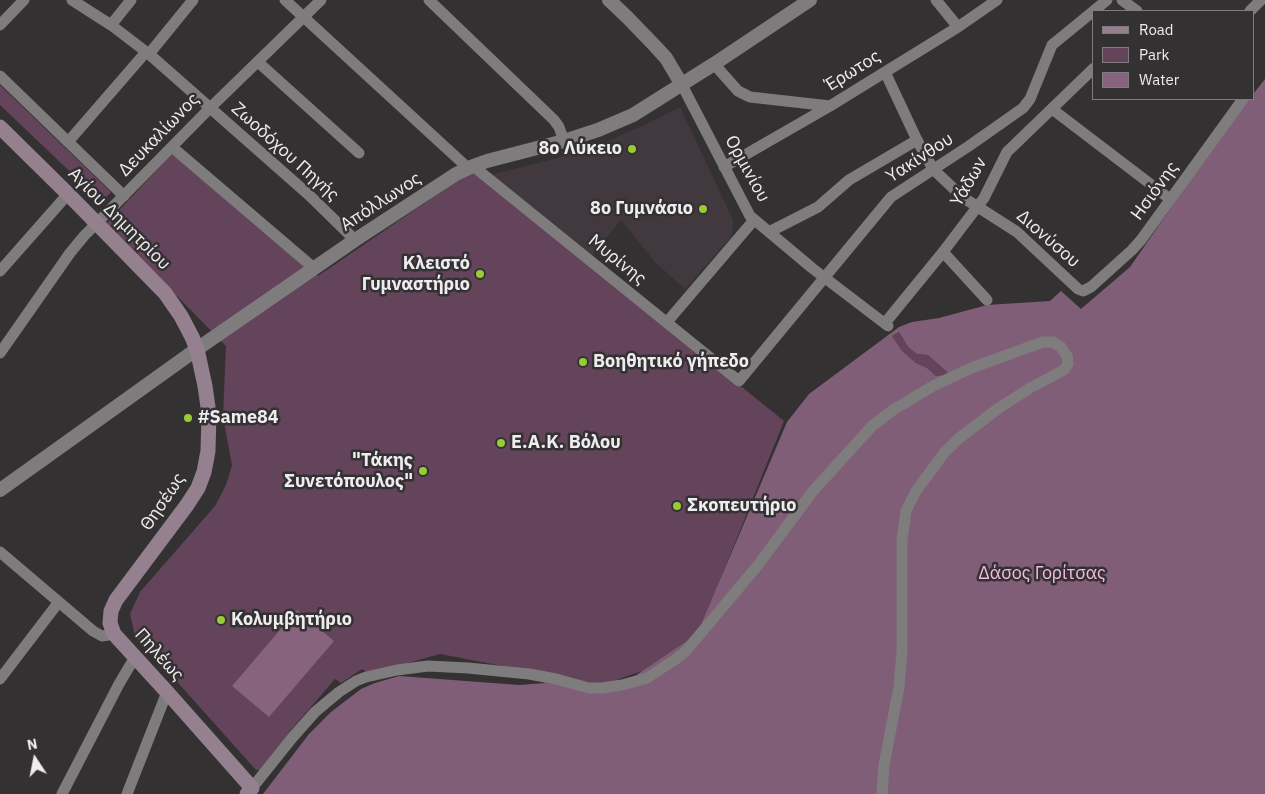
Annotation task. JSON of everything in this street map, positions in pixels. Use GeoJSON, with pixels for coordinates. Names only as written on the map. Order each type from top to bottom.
{"type":"FeatureCollection","features":[{"type":"Feature","properties":{"kind":"main road","name":"Αγίου Δημητρίου"},"geometry":{"type":"LineString","coordinates":[[0,127],[172,301],[197,349]]}},
{"type":"Feature","properties":{"kind":"main road","name":"Θησέως"},"geometry":{"type":"LineString","coordinates":[[114,634],[110,621],[111,611],[116,600],[182,513],[198,488],[204,472],[208,451],[209,414],[197,349]]}},
{"type":"Feature","properties":{"kind":"main road","name":"Πηλέως"},"geometry":{"type":"LineString","coordinates":[[114,634],[167,692],[249,791]]}},
{"type":"Feature","properties":{"kind":"street"},"geometry":{"type":"LineString","coordinates":[[0,25],[24,0]]}},
{"type":"Feature","properties":{"kind":"street","name":"Ζωοδόχου Πηγής"},"geometry":{"type":"LineString","coordinates":[[72,0],[111,25],[148,53],[309,195],[355,240]]}},
{"type":"Feature","properties":{"kind":"street"},"geometry":{"type":"LineString","coordinates":[[111,25],[131,0]]}},
{"type":"Feature","properties":{"kind":"street"},"geometry":{"type":"LineString","coordinates":[[68,142],[193,0]]}},
{"type":"Feature","properties":{"kind":"street","name":"Μυρίνης"},"geometry":{"type":"LineString","coordinates":[[285,0],[470,167],[739,381]]}},
{"type":"Feature","properties":{"kind":"street","name":"Δευκαλίωνος"},"geometry":{"type":"LineString","coordinates":[[0,353],[84,236],[210,108],[321,0]]}},
{"type":"Feature","properties":{"kind":"street"},"geometry":{"type":"LineString","coordinates":[[429,0],[554,120],[559,127],[564,141]]}},
{"type":"Feature","properties":{"kind":"street","name":"Ορμινίου"},"geometry":{"type":"LineString","coordinates":[[609,0],[645,34],[666,58],[754,220],[825,278],[886,324]]}},
{"type":"Feature","properties":{"kind":"street"},"geometry":{"type":"LineString","coordinates":[[936,0],[958,27]]}},
{"type":"Feature","properties":{"kind":"street","name":"Έρωτος"},"geometry":{"type":"LineString","coordinates":[[724,167],[830,106],[958,27],[997,0]]}},
{"type":"Feature","properties":{"kind":"street","name":"Υακίνθου"},"geometry":{"type":"LineString","coordinates":[[1094,10],[1106,0]]}},
{"type":"Feature","properties":{"kind":"street"},"geometry":{"type":"LineString","coordinates":[[1122,0],[1136,10]]}},
{"type":"Feature","properties":{"kind":"street"},"geometry":{"type":"LineString","coordinates":[[1251,10],[1261,0]]}},
{"type":"Feature","properties":{"kind":"street","name":"Απόλλωνος"},"geometry":{"type":"LineString","coordinates":[[0,490],[197,349],[355,240],[470,167],[564,141],[617,123],[682,85],[802,2]]}},
{"type":"Feature","properties":{"kind":"street","name":"Υακίνθου"},"geometry":{"type":"LineString","coordinates":[[739,381],[891,197],[970,146],[1023,108],[1030,99],[1052,45],[1092,12]]}},
{"type":"Feature","properties":{"kind":"street"},"geometry":{"type":"LineString","coordinates":[[258,62],[359,153]]}},
{"type":"Feature","properties":{"kind":"street"},"geometry":{"type":"LineString","coordinates":[[714,64],[738,91],[750,97],[830,106]]}},
{"type":"Feature","properties":{"kind":"street","name":"Υάδων"},"geometry":{"type":"LineString","coordinates":[[886,324],[984,198],[1007,152],[1092,70]]}},
{"type":"Feature","properties":{"kind":"street","name":"Διονύσου"},"geometry":{"type":"LineString","coordinates":[[885,72],[933,169],[967,200],[1017,232],[1078,289],[1083,291]]}},
{"type":"Feature","properties":{"kind":"street"},"geometry":{"type":"LineString","coordinates":[[0,76],[124,196]]}},
{"type":"Feature","properties":{"kind":"street","name":"Ησιόνης"},"geometry":{"type":"LineString","coordinates":[[1083,291],[1091,288],[1141,240],[1242,100]]}},
{"type":"Feature","properties":{"kind":"street"},"geometry":{"type":"LineString","coordinates":[[1052,109],[1170,199]]}},
{"type":"Feature","properties":{"kind":"street"},"geometry":{"type":"LineString","coordinates":[[768,232],[818,207],[849,180],[917,140]]}},
{"type":"Feature","properties":{"kind":"street"},"geometry":{"type":"LineString","coordinates":[[172,147],[315,268]]}},
{"type":"Feature","properties":{"kind":"street"},"geometry":{"type":"LineString","coordinates":[[0,271],[68,194]]}},
{"type":"Feature","properties":{"kind":"street"},"geometry":{"type":"LineString","coordinates":[[667,322],[754,220]]}},
{"type":"Feature","properties":{"kind":"street"},"geometry":{"type":"LineString","coordinates":[[943,252],[987,300]]}},
{"type":"Feature","properties":{"kind":"street"},"geometry":{"type":"LineString","coordinates":[[249,791],[315,712],[338,692],[366,677],[402,669],[428,666],[528,674],[589,688],[622,685],[647,678],[686,650],[758,565],[813,491],[873,425],[893,410],[933,386],[971,368],[1043,342],[1052,342],[1061,347],[1067,356],[1068,364],[1064,370],[1030,388],[999,408],[958,439],[944,453],[916,491],[906,511],[902,540],[902,653],[884,765],[882,794]]}},
{"type":"Feature","properties":{"kind":"street","name":"Πηλέως"},"geometry":{"type":"LineString","coordinates":[[0,552],[93,631],[102,636],[114,634]]}},
{"type":"Feature","properties":{"kind":"street"},"geometry":{"type":"LineString","coordinates":[[0,679],[58,602]]}},
{"type":"Feature","properties":{"kind":"street"},"geometry":{"type":"LineString","coordinates":[[62,794],[135,657]]}},
{"type":"Feature","properties":{"kind":"street"},"geometry":{"type":"LineString","coordinates":[[126,794],[167,692]]}},
{"type":"Feature","properties":{"kind":"shaded area"},"geometry":{"type":"Polygon","coordinates":[[[680,107],[733,220],[732,236],[685,289],[655,262],[621,220],[592,255],[491,175],[598,145],[680,107]]]}},
{"type":"Feature","properties":{"kind":"green space","name":"Δάσος Γορίτσας"},"geometry":{"type":"Polygon","coordinates":[[[1265,79],[1265,794],[263,794],[309,734],[331,712],[361,689],[375,683],[399,676],[519,685],[546,683],[615,691],[697,634],[787,422],[809,394],[899,327],[912,322],[939,318],[987,305],[1050,301],[1061,291],[1081,309],[1130,267],[1244,100],[1255,100],[1255,92],[1265,79]],[[899,332],[892,336],[902,351],[916,363],[927,368],[936,376],[949,374],[928,355],[917,354],[908,347],[899,332]]]}},
{"type":"Feature","properties":{"kind":"green space"},"geometry":{"type":"Polygon","coordinates":[[[0,85],[111,192],[102,202],[0,105],[0,85]]]}},
{"type":"Feature","properties":{"kind":"green space","name":"Ε.Α.Κ. Βόλου"},"geometry":{"type":"Polygon","coordinates":[[[174,152],[318,276],[473,170],[784,421],[697,634],[642,671],[602,685],[440,654],[369,674],[362,669],[341,683],[335,679],[291,730],[262,770],[256,770],[135,636],[130,614],[140,592],[215,506],[226,485],[232,465],[223,417],[226,346],[106,224],[174,152]]]}},
{"type":"Feature","properties":{"kind":"green space"},"geometry":{"type":"Polygon","coordinates":[[[899,332],[908,347],[917,354],[928,355],[949,374],[936,376],[927,368],[916,363],[902,351],[892,336],[899,332]]]}},
{"type":"Feature","properties":{"kind":"water"},"geometry":{"type":"Polygon","coordinates":[[[297,610],[334,641],[269,717],[232,686],[297,610]]]}},
{"type":"Feature","properties":{"kind":"place","name":"8ο Λύκειο"},"geometry":{"type":"Point","coordinates":[632,149]}},
{"type":"Feature","properties":{"kind":"place","name":"8ο Γυμνάσιο"},"geometry":{"type":"Point","coordinates":[703,209]}},
{"type":"Feature","properties":{"kind":"place","name":"Κλειστό Γυμναστήριο"},"geometry":{"type":"Point","coordinates":[480,274]}},
{"type":"Feature","properties":{"kind":"place","name":"Βοηθητικό γήπεδο"},"geometry":{"type":"Point","coordinates":[583,362]}},
{"type":"Feature","properties":{"kind":"place","name":"#Same84"},"geometry":{"type":"Point","coordinates":[188,418]}},
{"type":"Feature","properties":{"kind":"place","name":"Ε.Α.Κ. Βόλου"},"geometry":{"type":"Point","coordinates":[501,443]}},
{"type":"Feature","properties":{"kind":"place","name":"\"Τάκης Συνετόπουλος\""},"geometry":{"type":"Point","coordinates":[423,471]}},
{"type":"Feature","properties":{"kind":"place","name":"Σκοπευτήριο"},"geometry":{"type":"Point","coordinates":[677,506]}},
{"type":"Feature","properties":{"kind":"place","name":"Κολυμβητήριο"},"geometry":{"type":"Point","coordinates":[221,620]}}]}
